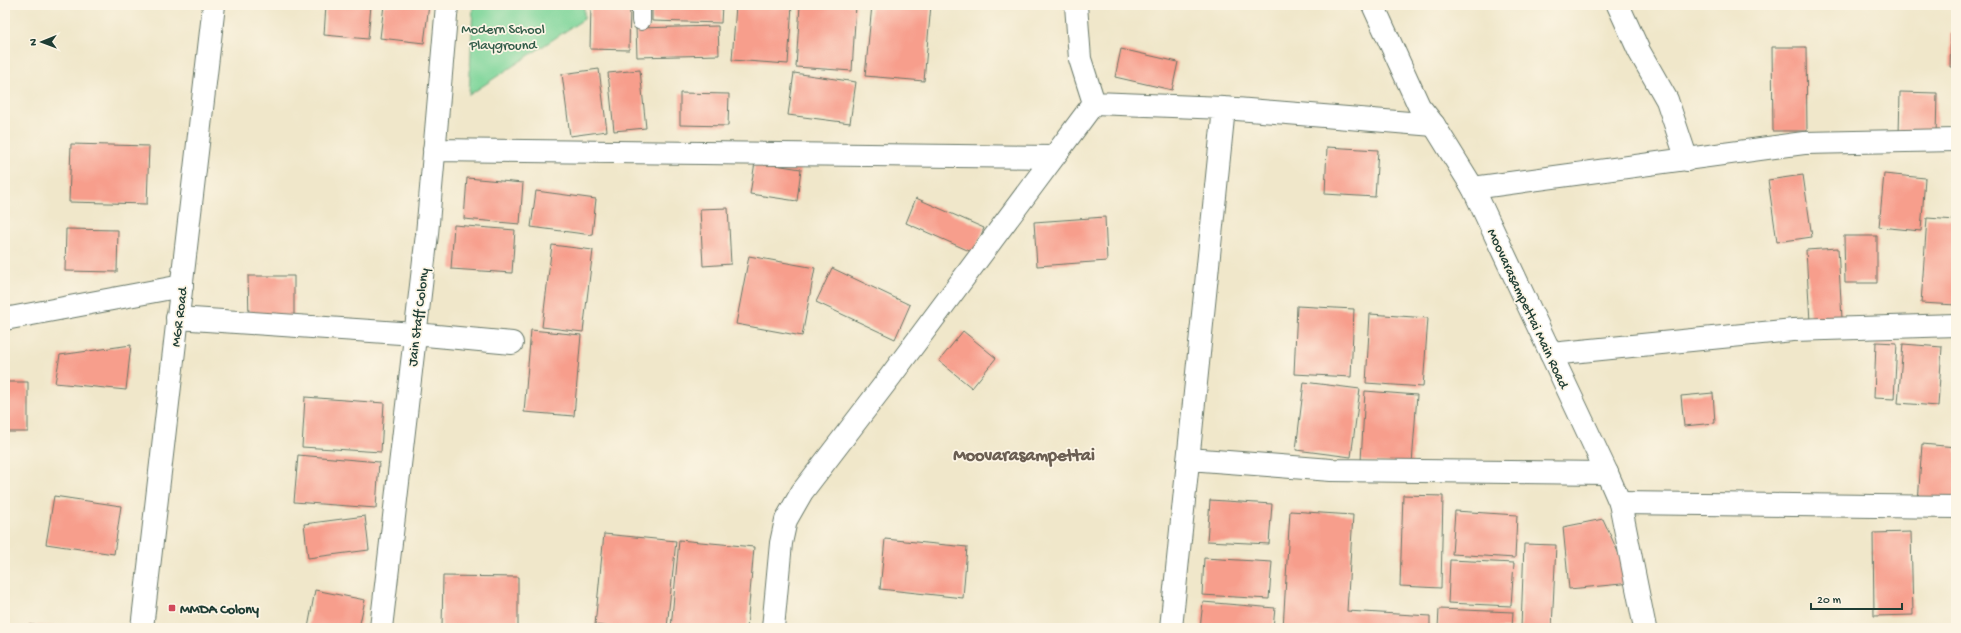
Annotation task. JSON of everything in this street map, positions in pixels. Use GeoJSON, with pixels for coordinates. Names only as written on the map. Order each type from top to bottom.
{"type":"FeatureCollection","features":[{"type":"Feature","properties":{"kind":"street","name":"MGR Road"},"geometry":{"type":"LineString","coordinates":[[142,628],[214,5]]}},
{"type":"Feature","properties":{"kind":"street","name":"Jain Staff Colony"},"geometry":{"type":"LineString","coordinates":[[381,628],[427,234],[447,5]]}},
{"type":"Feature","properties":{"kind":"street"},"geometry":{"type":"LineString","coordinates":[[1076,5],[1080,59],[1094,103]]}},
{"type":"Feature","properties":{"kind":"street","name":"Moovarasampettai Main Road"},"geometry":{"type":"LineString","coordinates":[[1373,5],[1420,106],[1434,124],[1473,188],[1607,473],[1620,503],[1645,628]]}},
{"type":"Feature","properties":{"kind":"street"},"geometry":{"type":"LineString","coordinates":[[1618,5],[1639,51],[1666,100],[1687,160]]}},
{"type":"Feature","properties":{"kind":"street"},"geometry":{"type":"LineString","coordinates":[[1094,103],[1224,108],[1434,124]]}},
{"type":"Feature","properties":{"kind":"street"},"geometry":{"type":"LineString","coordinates":[[773,628],[781,543],[786,520],[802,492],[890,377],[1094,103]]}},
{"type":"Feature","properties":{"kind":"street"},"geometry":{"type":"LineString","coordinates":[[1171,628],[1224,108]]}},
{"type":"Feature","properties":{"kind":"street"},"geometry":{"type":"LineString","coordinates":[[1473,188],[1804,143],[1956,140]]}},
{"type":"Feature","properties":{"kind":"street"},"geometry":{"type":"LineString","coordinates":[[434,150],[1054,157]]}},
{"type":"Feature","properties":{"kind":"street"},"geometry":{"type":"LineString","coordinates":[[5,319],[182,286]]}},
{"type":"Feature","properties":{"kind":"street"},"geometry":{"type":"LineString","coordinates":[[177,318],[415,334],[512,343]]}},
{"type":"Feature","properties":{"kind":"street"},"geometry":{"type":"LineString","coordinates":[[1551,354],[1793,330],[1956,325]]}},
{"type":"Feature","properties":{"kind":"street"},"geometry":{"type":"LineString","coordinates":[[1188,459],[1331,470],[1607,473]]}},
{"type":"Feature","properties":{"kind":"street"},"geometry":{"type":"LineString","coordinates":[[1620,503],[1956,507]]}},
{"type":"Feature","properties":{"kind":"green space","name":"Modern School Playground"},"geometry":{"type":"Polygon","coordinates":[[[473,5],[584,5],[584,19],[469,95],[473,5]]]}},
{"type":"Feature","properties":{"kind":"building"},"geometry":{"type":"Polygon","coordinates":[[[326,5],[371,5],[368,39],[324,35],[326,5]]]}},
{"type":"Feature","properties":{"kind":"building"},"geometry":{"type":"Polygon","coordinates":[[[384,5],[429,5],[424,43],[380,38],[384,5]]]}},
{"type":"Feature","properties":{"kind":"building"},"geometry":{"type":"Polygon","coordinates":[[[591,5],[630,5],[629,50],[590,49],[591,5]]]}},
{"type":"Feature","properties":{"kind":"building"},"geometry":{"type":"Polygon","coordinates":[[[652,5],[722,5],[721,23],[652,21],[652,5]]]}},
{"type":"Feature","properties":{"kind":"building"},"geometry":{"type":"Polygon","coordinates":[[[736,5],[792,5],[788,64],[732,60],[736,5]]]}},
{"type":"Feature","properties":{"kind":"building"},"geometry":{"type":"Polygon","coordinates":[[[800,5],[856,5],[852,71],[796,67],[800,5]]]}},
{"type":"Feature","properties":{"kind":"building"},"geometry":{"type":"Polygon","coordinates":[[[872,5],[931,5],[924,81],[865,76],[872,5]]]}},
{"type":"Feature","properties":{"kind":"building"},"geometry":{"type":"Polygon","coordinates":[[[718,26],[719,55],[637,57],[636,28],[718,26]]]}},
{"type":"Feature","properties":{"kind":"building"},"geometry":{"type":"Polygon","coordinates":[[[1951,33],[1956,33],[1956,67],[1950,67],[1951,33]]]}},
{"type":"Feature","properties":{"kind":"building"},"geometry":{"type":"Polygon","coordinates":[[[1772,47],[1806,47],[1807,131],[1773,131],[1772,47]]]}},
{"type":"Feature","properties":{"kind":"building"},"geometry":{"type":"Polygon","coordinates":[[[1121,49],[1178,62],[1172,90],[1115,77],[1121,49]]]}},
{"type":"Feature","properties":{"kind":"building"},"geometry":{"type":"Polygon","coordinates":[[[599,69],[607,131],[570,136],[562,74],[599,69]]]}},
{"type":"Feature","properties":{"kind":"building"},"geometry":{"type":"Polygon","coordinates":[[[640,70],[646,128],[614,131],[608,73],[640,70]]]}},
{"type":"Feature","properties":{"kind":"building"},"geometry":{"type":"Polygon","coordinates":[[[794,73],[856,82],[850,123],[788,115],[794,73]]]}},
{"type":"Feature","properties":{"kind":"building"},"geometry":{"type":"Polygon","coordinates":[[[1900,92],[1937,93],[1936,136],[1899,135],[1900,92]]]}},
{"type":"Feature","properties":{"kind":"building"},"geometry":{"type":"Polygon","coordinates":[[[680,93],[729,94],[728,126],[680,125],[680,93]]]}},
{"type":"Feature","properties":{"kind":"building"},"geometry":{"type":"Polygon","coordinates":[[[71,144],[149,146],[147,204],[69,202],[71,144]]]}},
{"type":"Feature","properties":{"kind":"building"},"geometry":{"type":"Polygon","coordinates":[[[1327,147],[1378,150],[1375,197],[1325,194],[1327,147]]]}},
{"type":"Feature","properties":{"kind":"building"},"geometry":{"type":"Polygon","coordinates":[[[755,162],[801,169],[797,201],[750,194],[755,162]]]}},
{"type":"Feature","properties":{"kind":"building"},"geometry":{"type":"Polygon","coordinates":[[[1884,174],[1925,178],[1921,231],[1879,227],[1884,174]]]}},
{"type":"Feature","properties":{"kind":"building"},"geometry":{"type":"Polygon","coordinates":[[[1803,175],[1812,237],[1777,242],[1768,180],[1803,175]]]}},
{"type":"Feature","properties":{"kind":"building"},"geometry":{"type":"Polygon","coordinates":[[[467,178],[523,183],[520,224],[464,219],[467,178]]]}},
{"type":"Feature","properties":{"kind":"building"},"geometry":{"type":"Polygon","coordinates":[[[536,191],[596,199],[592,235],[531,227],[536,191]]]}},
{"type":"Feature","properties":{"kind":"building"},"geometry":{"type":"Polygon","coordinates":[[[916,198],[984,228],[974,253],[906,223],[916,198]]]}},
{"type":"Feature","properties":{"kind":"building"},"geometry":{"type":"Polygon","coordinates":[[[728,208],[731,264],[703,266],[700,209],[728,208]]]}},
{"type":"Feature","properties":{"kind":"building"},"geometry":{"type":"Polygon","coordinates":[[[1105,217],[1107,261],[1037,266],[1034,222],[1105,217]]]}},
{"type":"Feature","properties":{"kind":"building"},"geometry":{"type":"Polygon","coordinates":[[[1927,218],[1956,220],[1956,305],[1921,303],[1927,218]]]}},
{"type":"Feature","properties":{"kind":"building"},"geometry":{"type":"Polygon","coordinates":[[[454,225],[515,230],[512,273],[451,269],[454,225]]]}},
{"type":"Feature","properties":{"kind":"building"},"geometry":{"type":"Polygon","coordinates":[[[66,229],[118,230],[117,272],[65,271],[66,229]]]}},
{"type":"Feature","properties":{"kind":"building"},"geometry":{"type":"Polygon","coordinates":[[[1844,236],[1877,236],[1877,283],[1845,283],[1844,236]]]}},
{"type":"Feature","properties":{"kind":"building"},"geometry":{"type":"Polygon","coordinates":[[[552,245],[593,250],[583,332],[542,327],[552,245]]]}},
{"type":"Feature","properties":{"kind":"building"},"geometry":{"type":"Polygon","coordinates":[[[1838,248],[1842,319],[1810,322],[1806,250],[1838,248]]]}},
{"type":"Feature","properties":{"kind":"building"},"geometry":{"type":"Polygon","coordinates":[[[749,256],[815,268],[802,336],[736,324],[749,256]]]}},
{"type":"Feature","properties":{"kind":"building"},"geometry":{"type":"Polygon","coordinates":[[[832,268],[910,305],[895,339],[816,302],[832,268]]]}},
{"type":"Feature","properties":{"kind":"building"},"geometry":{"type":"Polygon","coordinates":[[[248,276],[294,276],[294,319],[249,319],[248,276]]]}},
{"type":"Feature","properties":{"kind":"building"},"geometry":{"type":"Polygon","coordinates":[[[1297,306],[1354,309],[1351,377],[1294,374],[1297,306]]]}},
{"type":"Feature","properties":{"kind":"building"},"geometry":{"type":"Polygon","coordinates":[[[1370,314],[1428,318],[1423,387],[1366,383],[1370,314]]]}},
{"type":"Feature","properties":{"kind":"building"},"geometry":{"type":"Polygon","coordinates":[[[531,330],[581,335],[574,416],[524,412],[531,330]]]}},
{"type":"Feature","properties":{"kind":"building"},"geometry":{"type":"Polygon","coordinates":[[[963,331],[996,358],[972,388],[939,361],[963,331]]]}},
{"type":"Feature","properties":{"kind":"building"},"geometry":{"type":"Polygon","coordinates":[[[1876,342],[1897,343],[1894,399],[1874,398],[1876,342]]]}},
{"type":"Feature","properties":{"kind":"building"},"geometry":{"type":"Polygon","coordinates":[[[1903,344],[1942,347],[1938,406],[1898,403],[1903,344]]]}},
{"type":"Feature","properties":{"kind":"building"},"geometry":{"type":"Polygon","coordinates":[[[131,345],[126,390],[55,383],[60,355],[131,345]]]}},
{"type":"Feature","properties":{"kind":"building"},"geometry":{"type":"Polygon","coordinates":[[[5,382],[28,382],[28,432],[5,432],[5,382]]]}},
{"type":"Feature","properties":{"kind":"building"},"geometry":{"type":"Polygon","coordinates":[[[1304,382],[1360,389],[1351,457],[1296,450],[1304,382]]]}},
{"type":"Feature","properties":{"kind":"building"},"geometry":{"type":"Polygon","coordinates":[[[1365,391],[1417,395],[1412,464],[1361,461],[1365,391]]]}},
{"type":"Feature","properties":{"kind":"building"},"geometry":{"type":"Polygon","coordinates":[[[1713,393],[1715,423],[1684,426],[1681,396],[1713,393]]]}},
{"type":"Feature","properties":{"kind":"building"},"geometry":{"type":"Polygon","coordinates":[[[305,397],[384,403],[381,452],[302,447],[305,397]]]}},
{"type":"Feature","properties":{"kind":"building"},"geometry":{"type":"Polygon","coordinates":[[[1922,444],[1956,447],[1956,505],[1918,503],[1922,444]]]}},
{"type":"Feature","properties":{"kind":"building"},"geometry":{"type":"Polygon","coordinates":[[[298,455],[379,462],[376,508],[294,502],[298,455]]]}},
{"type":"Feature","properties":{"kind":"building"},"geometry":{"type":"Polygon","coordinates":[[[1403,495],[1443,496],[1441,588],[1400,586],[1403,495]]]}},
{"type":"Feature","properties":{"kind":"building"},"geometry":{"type":"Polygon","coordinates":[[[54,496],[121,506],[114,554],[46,544],[54,496]]]}},
{"type":"Feature","properties":{"kind":"building"},"geometry":{"type":"Polygon","coordinates":[[[1210,500],[1272,504],[1269,544],[1207,541],[1210,500]]]}},
{"type":"Feature","properties":{"kind":"building"},"geometry":{"type":"Polygon","coordinates":[[[1290,511],[1353,515],[1347,611],[1430,616],[1430,628],[1283,628],[1290,511]]]}},
{"type":"Feature","properties":{"kind":"building"},"geometry":{"type":"Polygon","coordinates":[[[1455,511],[1517,515],[1515,558],[1452,554],[1455,511]]]}},
{"type":"Feature","properties":{"kind":"building"},"geometry":{"type":"Polygon","coordinates":[[[365,516],[369,550],[308,558],[304,524],[365,516]]]}},
{"type":"Feature","properties":{"kind":"building"},"geometry":{"type":"Polygon","coordinates":[[[1603,519],[1632,583],[1569,589],[1563,527],[1603,519]]]}},
{"type":"Feature","properties":{"kind":"building"},"geometry":{"type":"Polygon","coordinates":[[[1911,532],[1913,615],[1874,616],[1873,533],[1911,532]]]}},
{"type":"Feature","properties":{"kind":"building"},"geometry":{"type":"Polygon","coordinates":[[[604,534],[676,541],[667,628],[620,628],[595,625],[604,534]]]}},
{"type":"Feature","properties":{"kind":"building"},"geometry":{"type":"Polygon","coordinates":[[[885,539],[967,547],[963,598],[880,589],[885,539]]]}},
{"type":"Feature","properties":{"kind":"building"},"geometry":{"type":"Polygon","coordinates":[[[679,540],[754,547],[747,628],[671,628],[679,540]]]}},
{"type":"Feature","properties":{"kind":"building"},"geometry":{"type":"Polygon","coordinates":[[[1524,544],[1556,545],[1552,628],[1521,628],[1524,544]]]}},
{"type":"Feature","properties":{"kind":"building"},"geometry":{"type":"Polygon","coordinates":[[[1204,558],[1272,562],[1269,599],[1202,595],[1204,558]]]}},
{"type":"Feature","properties":{"kind":"building"},"geometry":{"type":"Polygon","coordinates":[[[1450,560],[1514,563],[1511,606],[1448,603],[1450,560]]]}},
{"type":"Feature","properties":{"kind":"building"},"geometry":{"type":"Polygon","coordinates":[[[443,576],[518,577],[518,627],[442,627],[443,576]]]}},
{"type":"Feature","properties":{"kind":"building"},"geometry":{"type":"Polygon","coordinates":[[[315,590],[365,600],[359,628],[308,628],[315,590]]]}},
{"type":"Feature","properties":{"kind":"building"},"geometry":{"type":"Polygon","coordinates":[[[1203,602],[1275,608],[1273,628],[1200,628],[1203,602]]]}},
{"type":"Feature","properties":{"kind":"building"},"geometry":{"type":"Polygon","coordinates":[[[1439,609],[1513,612],[1512,628],[1438,628],[1439,609]]]}},
{"type":"Feature","properties":{"kind":"building"},"geometry":{"type":"Polygon","coordinates":[[[29,625],[61,627],[61,628],[29,628],[29,625]]]}},
{"type":"Feature","properties":{"kind":"place","name":"MMDA Colony"},"geometry":{"type":"Point","coordinates":[172,608]}},
{"type":"Feature","properties":{"kind":"district","name":"Moovarasampettai"},"geometry":{"type":"Point","coordinates":[1024,454]}}]}
